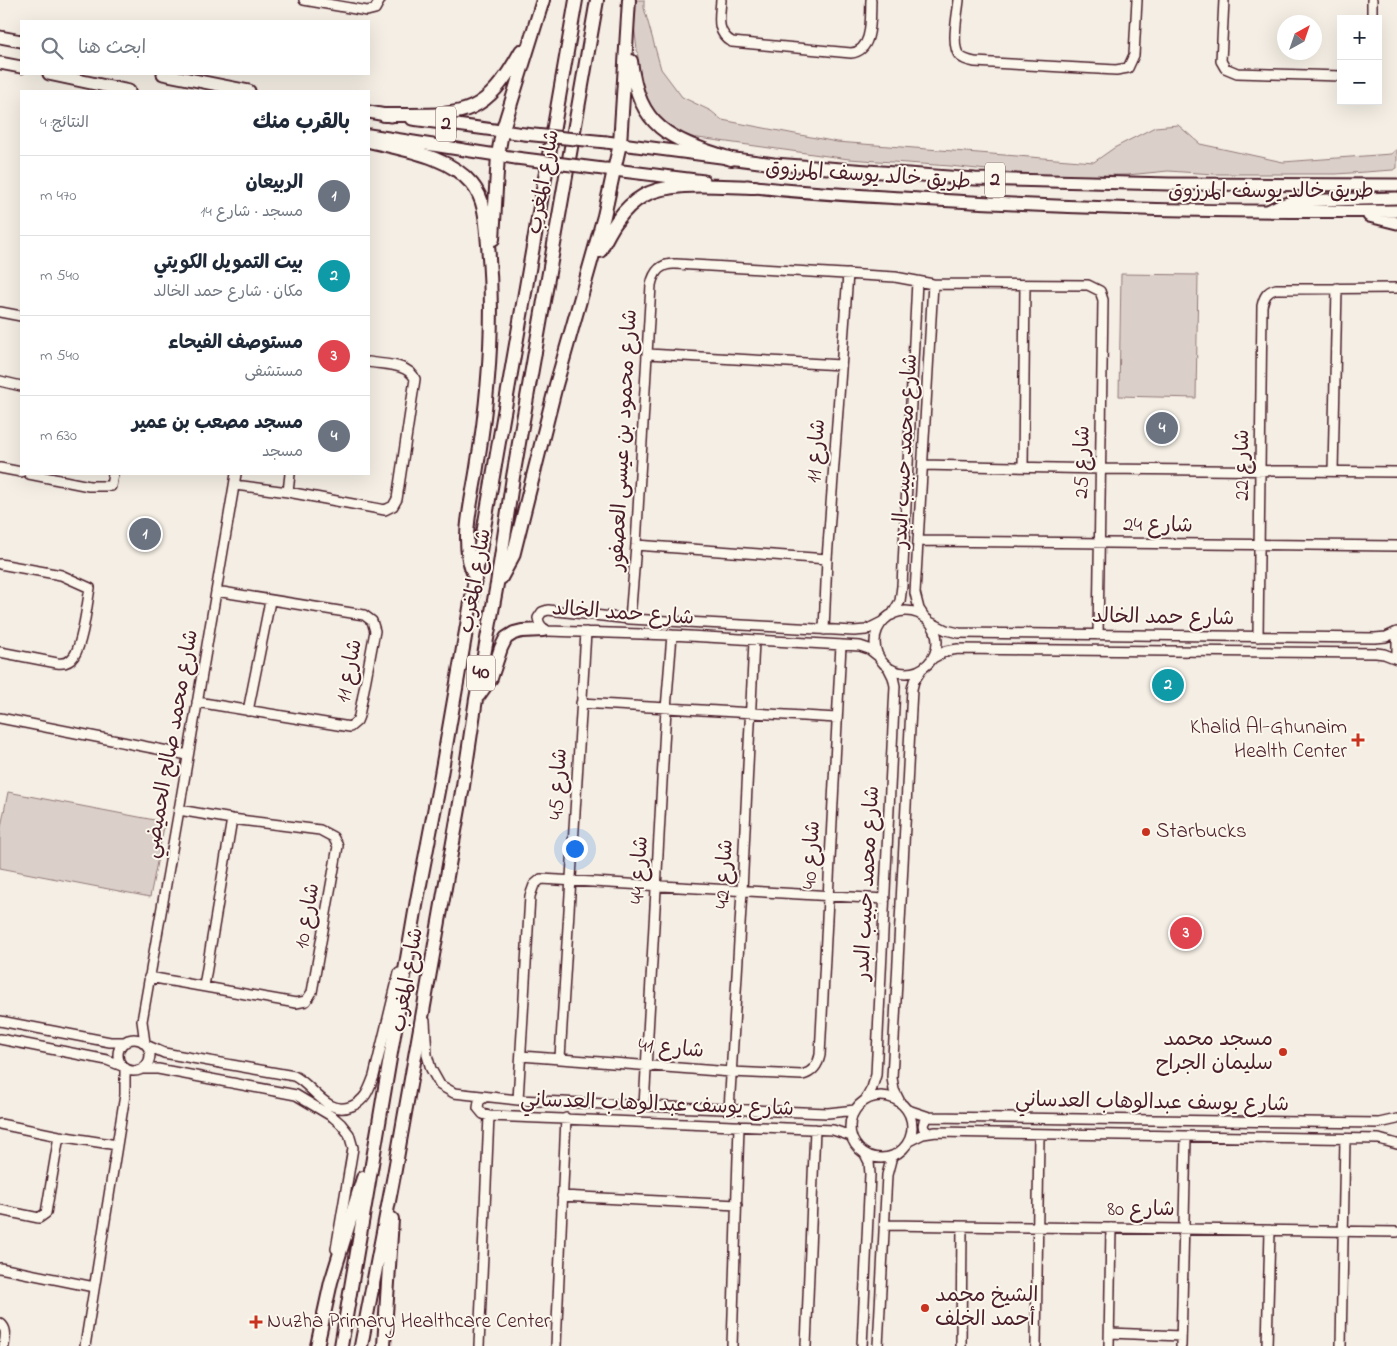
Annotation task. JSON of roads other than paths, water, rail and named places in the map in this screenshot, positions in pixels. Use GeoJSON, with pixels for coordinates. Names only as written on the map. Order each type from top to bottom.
{"type":"FeatureCollection","features":[{"type":"Feature","properties":{"kind":"highway"},"geometry":{"type":"LineString","coordinates":[[491,276],[498,155],[502,132],[543,0]]}},
{"type":"Feature","properties":{"kind":"highway","name":"شارع المغرب"},"geometry":{"type":"LineString","coordinates":[[341,1346],[417,900],[576,0]]}},
{"type":"Feature","properties":{"kind":"highway","name":"شارع المغرب"},"geometry":{"type":"LineString","coordinates":[[361,1346],[394,1175],[463,786],[515,468],[597,0]]}},
{"type":"Feature","properties":{"kind":"highway"},"geometry":{"type":"LineString","coordinates":[[497,584],[513,556],[556,385],[586,285],[604,216],[609,170],[620,144],[629,0]]}},
{"type":"Feature","properties":{"kind":"highway"},"geometry":{"type":"LineString","coordinates":[[384,115],[447,114],[468,110],[486,100],[500,85],[535,24]]}},
{"type":"Feature","properties":{"kind":"highway"},"geometry":{"type":"LineString","coordinates":[[628,26],[636,92],[650,118],[669,134],[731,159]]}},
{"type":"Feature","properties":{"kind":"highway"},"geometry":{"type":"LineString","coordinates":[[370,141],[442,162],[460,172],[472,183],[484,206],[492,307],[483,427],[466,540],[471,568],[475,578]]}},
{"type":"Feature","properties":{"kind":"highway"},"geometry":{"type":"LineString","coordinates":[[586,285],[605,241],[619,218],[629,206],[643,196],[659,190],[679,187],[754,187]]}},
{"type":"Feature","properties":{"kind":"highway"},"geometry":{"type":"LineString","coordinates":[[476,699],[491,678],[506,638],[522,631],[544,630]]}},
{"type":"Feature","properties":{"kind":"highway"},"geometry":{"type":"LineString","coordinates":[[317,1346],[330,1282],[378,1133]]}},
{"type":"Feature","properties":{"kind":"highway"},"geometry":{"type":"LineString","coordinates":[[384,1346],[394,1175]]}},
{"type":"Feature","properties":{"kind":"main road"},"geometry":{"type":"LineString","coordinates":[[0,36],[20,42]]}},
{"type":"Feature","properties":{"kind":"main road"},"geometry":{"type":"LineString","coordinates":[[0,63],[20,68]]}},
{"type":"Feature","properties":{"kind":"main road"},"geometry":{"type":"LineString","coordinates":[[53,75],[124,90]]}},
{"type":"Feature","properties":{"kind":"main road"},"geometry":{"type":"LineString","coordinates":[[168,75],[244,90]]}},
{"type":"Feature","properties":{"kind":"main road","name":"طريق خالد يوسف المرزوق"},"geometry":{"type":"LineString","coordinates":[[370,112],[502,132],[606,142],[774,164],[975,180],[1169,184],[1394,183]]}},
{"type":"Feature","properties":{"kind":"main road","name":"طريق خالد يوسف المرزوق"},"geometry":{"type":"LineString","coordinates":[[370,135],[516,158],[609,170],[822,193],[1138,210],[1266,212],[1397,211]]}},
{"type":"Feature","properties":{"kind":"main road"},"geometry":{"type":"LineString","coordinates":[[1266,212],[1295,201],[1397,198]]}},
{"type":"Feature","properties":{"kind":"main road"},"geometry":{"type":"LineString","coordinates":[[1359,211],[1367,216],[1397,223]]}},
{"type":"Feature","properties":{"kind":"street"},"geometry":{"type":"LineString","coordinates":[[304,0],[367,11],[375,9],[380,0]]}},
{"type":"Feature","properties":{"kind":"street"},"geometry":{"type":"LineString","coordinates":[[721,0],[719,27],[724,37],[732,42],[851,53],[862,50],[868,39],[871,0]]}},
{"type":"Feature","properties":{"kind":"street"},"geometry":{"type":"LineString","coordinates":[[959,0],[955,47],[958,55],[964,59],[975,62],[1116,70],[1128,68],[1133,58],[1137,0]]}},
{"type":"Feature","properties":{"kind":"street"},"geometry":{"type":"LineString","coordinates":[[1224,0],[1221,61],[1227,70],[1236,73],[1337,76]]}},
{"type":"Feature","properties":{"kind":"street"},"geometry":{"type":"LineString","coordinates":[[1372,0],[1372,15]]}},
{"type":"Feature","properties":{"kind":"street","name":"شارع محمود بن عيسى العصفور"},"geometry":{"type":"LineString","coordinates":[[630,618],[651,285],[654,274],[661,267],[676,264],[848,274]]}},
{"type":"Feature","properties":{"kind":"street"},"geometry":{"type":"LineString","coordinates":[[848,274],[895,276],[933,284],[1025,285],[1023,468]]}},
{"type":"Feature","properties":{"kind":"street","name":"شارع 11"},"geometry":{"type":"LineString","coordinates":[[824,630],[840,365],[848,274]]}},
{"type":"Feature","properties":{"kind":"street","name":"شارع محمد حبيب البدر"},"geometry":{"type":"LineString","coordinates":[[892,614],[900,601],[902,586],[917,281]]}},
{"type":"Feature","properties":{"kind":"street","name":"شارع محمد حبيب البدر"},"geometry":{"type":"LineString","coordinates":[[927,620],[916,601],[916,588],[933,284]]}},
{"type":"Feature","properties":{"kind":"street","name":"شارع 25"},"geometry":{"type":"LineString","coordinates":[[1025,285],[1088,285],[1100,291],[1103,300],[1098,635]]}},
{"type":"Feature","properties":{"kind":"street"},"geometry":{"type":"LineString","coordinates":[[1332,471],[1336,288],[1397,288]]}},
{"type":"Feature","properties":{"kind":"street","name":"شارع 22"},"geometry":{"type":"LineString","coordinates":[[1258,637],[1262,306],[1266,295],[1276,289],[1336,288]]}},
{"type":"Feature","properties":{"kind":"street"},"geometry":{"type":"LineString","coordinates":[[0,312],[20,316]]}},
{"type":"Feature","properties":{"kind":"street"},"geometry":{"type":"LineString","coordinates":[[648,354],[840,365]]}},
{"type":"Feature","properties":{"kind":"street"},"geometry":{"type":"LineString","coordinates":[[235,485],[288,492],[384,510],[391,508],[396,503],[415,379],[412,374],[401,367],[370,362]]}},
{"type":"Feature","properties":{"kind":"street"},"geometry":{"type":"LineString","coordinates":[[0,381],[20,386]]}},
{"type":"Feature","properties":{"kind":"street"},"geometry":{"type":"LineString","coordinates":[[911,404],[918,410],[926,406]]}},
{"type":"Feature","properties":{"kind":"street"},"geometry":{"type":"LineString","coordinates":[[910,421],[918,418],[925,424]]}},
{"type":"Feature","properties":{"kind":"street"},"geometry":{"type":"LineString","coordinates":[[923,465],[1023,468],[1397,472]]}},
{"type":"Feature","properties":{"kind":"street"},"geometry":{"type":"LineString","coordinates":[[0,468],[20,472]]}},
{"type":"Feature","properties":{"kind":"street"},"geometry":{"type":"LineString","coordinates":[[34,475],[90,486],[110,486],[113,475]]}},
{"type":"Feature","properties":{"kind":"street","name":"شارع محمد صالح الحميضي"},"geometry":{"type":"LineString","coordinates":[[145,1044],[142,1021],[149,977],[236,475]]}},
{"type":"Feature","properties":{"kind":"street"},"geometry":{"type":"LineString","coordinates":[[288,492],[290,475]]}},
{"type":"Feature","properties":{"kind":"street","name":"شارع 24"},"geometry":{"type":"LineString","coordinates":[[919,541],[1397,546]]}},
{"type":"Feature","properties":{"kind":"street"},"geometry":{"type":"LineString","coordinates":[[636,545],[827,559]]}},
{"type":"Feature","properties":{"kind":"street"},"geometry":{"type":"LineString","coordinates":[[0,564],[61,575],[90,588],[79,645],[70,660],[57,664],[0,652]]}},
{"type":"Feature","properties":{"kind":"street"},"geometry":{"type":"LineString","coordinates":[[902,586],[908,592],[912,592],[916,588]]}},
{"type":"Feature","properties":{"kind":"street","name":"شارع 11"},"geometry":{"type":"LineString","coordinates":[[197,702],[350,727],[359,719],[375,631],[372,621],[364,615],[216,591]]}},
{"type":"Feature","properties":{"kind":"street"},"geometry":{"type":"LineString","coordinates":[[248,710],[270,601]]}},
{"type":"Feature","properties":{"kind":"street","name":"شارع حمد الخالد"},"geometry":{"type":"LineString","coordinates":[[878,656],[865,647],[841,645],[544,630],[538,618],[545,610],[702,623],[859,631],[882,622]]}},
{"type":"Feature","properties":{"kind":"street"},"geometry":{"type":"LineString","coordinates":[[909,611],[927,620],[936,632],[937,646],[933,658],[920,670],[904,673],[888,667],[878,656],[875,641],[877,631],[882,622],[892,614],[909,611]]}},
{"type":"Feature","properties":{"kind":"street","name":"شارع حمد الخالد"},"geometry":{"type":"LineString","coordinates":[[927,620],[946,630],[958,633],[1375,638],[1386,637],[1397,632]]}},
{"type":"Feature","properties":{"kind":"street"},"geometry":{"type":"LineString","coordinates":[[701,637],[706,632],[702,623]]}},
{"type":"Feature","properties":{"kind":"street"},"geometry":{"type":"LineString","coordinates":[[722,638],[718,632],[720,626],[724,624]]}},
{"type":"Feature","properties":{"kind":"street","name":"شارع 45"},"geometry":{"type":"LineString","coordinates":[[560,1058],[586,632]]}},
{"type":"Feature","properties":{"kind":"street"},"geometry":{"type":"LineString","coordinates":[[958,633],[954,636],[953,641],[954,646],[958,649]]}},
{"type":"Feature","properties":{"kind":"street","name":"شارع 44"},"geometry":{"type":"LineString","coordinates":[[644,1106],[666,709],[672,635]]}},
{"type":"Feature","properties":{"kind":"street"},"geometry":{"type":"LineString","coordinates":[[1172,636],[1177,640],[1177,647],[1172,652]]}},
{"type":"Feature","properties":{"kind":"street"},"geometry":{"type":"LineString","coordinates":[[1190,636],[1186,641],[1186,647],[1190,652]]}},
{"type":"Feature","properties":{"kind":"street"},"geometry":{"type":"LineString","coordinates":[[1397,640],[1397,652]]}},
{"type":"Feature","properties":{"kind":"street","name":"شارع 42"},"geometry":{"type":"LineString","coordinates":[[729,1110],[754,641]]}},
{"type":"Feature","properties":{"kind":"street","name":"شارع 40"},"geometry":{"type":"LineString","coordinates":[[815,1067],[820,1056],[841,645]]}},
{"type":"Feature","properties":{"kind":"street","name":"شارع حمد الخالد"},"geometry":{"type":"LineString","coordinates":[[933,658],[946,651],[958,649],[1380,653],[1397,659]]}},
{"type":"Feature","properties":{"kind":"street","name":"شارع محمد حبيب البدر"},"geometry":{"type":"LineString","coordinates":[[866,1099],[876,1075],[890,805],[895,682],[888,667]]}},
{"type":"Feature","properties":{"kind":"street","name":"شارع محمد حبيب البدر"},"geometry":{"type":"LineString","coordinates":[[900,1102],[894,1090],[892,1078],[896,983],[911,700],[914,681],[920,670]]}},
{"type":"Feature","properties":{"kind":"street"},"geometry":{"type":"LineString","coordinates":[[895,698],[900,695],[906,695],[911,700]]}},
{"type":"Feature","properties":{"kind":"street"},"geometry":{"type":"LineString","coordinates":[[581,702],[666,709],[837,718]]}},
{"type":"Feature","properties":{"kind":"street"},"geometry":{"type":"LineString","coordinates":[[0,718],[188,755]]}},
{"type":"Feature","properties":{"kind":"street"},"geometry":{"type":"LineString","coordinates":[[891,782],[895,788],[901,789],[907,786]]}},
{"type":"Feature","properties":{"kind":"street"},"geometry":{"type":"LineString","coordinates":[[890,805],[896,802],[906,808]]}},
{"type":"Feature","properties":{"kind":"street","name":"شارع 10"},"geometry":{"type":"LineString","coordinates":[[149,977],[296,1003],[304,1002],[312,992],[338,846],[333,837],[320,830],[179,810]]}},
{"type":"Feature","properties":{"kind":"street"},"geometry":{"type":"LineString","coordinates":[[204,986],[232,819]]}},
{"type":"Feature","properties":{"kind":"street"},"geometry":{"type":"LineString","coordinates":[[518,1100],[530,896],[534,885],[543,878],[885,899]]}},
{"type":"Feature","properties":{"kind":"street"},"geometry":{"type":"LineString","coordinates":[[0,1022],[110,1042],[138,1040],[164,1053],[288,1074],[300,1079],[333,1107],[346,1108],[364,1098],[374,1076],[417,900]]}},
{"type":"Feature","properties":{"kind":"street"},"geometry":{"type":"LineString","coordinates":[[881,981],[885,986],[891,987],[896,983]]}},
{"type":"Feature","properties":{"kind":"street"},"geometry":{"type":"LineString","coordinates":[[880,1001],[885,999],[896,1002]]}},
{"type":"Feature","properties":{"kind":"street","name":"شارع يوسف عبدالوهاب العدساني"},"geometry":{"type":"LineString","coordinates":[[424,1007],[427,1055],[431,1069],[437,1081],[444,1089],[454,1093],[518,1100],[729,1110],[828,1114],[854,1110]]}},
{"type":"Feature","properties":{"kind":"street","name":"شارع محمد صالح الحميضي"},"geometry":{"type":"LineString","coordinates":[[128,1041],[136,1033],[142,1021]]}},
{"type":"Feature","properties":{"kind":"street"},"geometry":{"type":"LineString","coordinates":[[0,1039],[107,1060],[124,1067],[139,1070],[158,1069],[286,1093],[303,1099],[337,1120],[345,1128],[352,1143],[353,1153],[330,1282]]}},
{"type":"Feature","properties":{"kind":"street"},"geometry":{"type":"LineString","coordinates":[[85,1346],[125,1095],[124,1067],[119,1058],[119,1053],[128,1041]]}},
{"type":"Feature","properties":{"kind":"street"},"geometry":{"type":"LineString","coordinates":[[125,1095],[139,1070],[147,1065],[150,1058],[150,1051],[145,1044]]}},
{"type":"Feature","properties":{"kind":"street","name":"شارع 41"},"geometry":{"type":"LineString","coordinates":[[521,1056],[731,1072],[802,1074],[810,1072],[815,1067]]}},
{"type":"Feature","properties":{"kind":"street"},"geometry":{"type":"LineString","coordinates":[[286,1093],[292,1089],[294,1083],[288,1074]]}},
{"type":"Feature","properties":{"kind":"street"},"geometry":{"type":"LineString","coordinates":[[876,1075],[883,1081],[892,1078]]}},
{"type":"Feature","properties":{"kind":"street"},"geometry":{"type":"LineString","coordinates":[[883,1095],[900,1102],[908,1110],[912,1125],[909,1141],[892,1156],[876,1157],[865,1154],[856,1146],[851,1136],[850,1120],[854,1110],[866,1099],[883,1095]]}},
{"type":"Feature","properties":{"kind":"street","name":"شارع يوسف عبدالوهاب العدساني"},"geometry":{"type":"LineString","coordinates":[[485,1097],[479,1101],[478,1108],[483,1114],[489,1116],[836,1130],[851,1136]]}},
{"type":"Feature","properties":{"kind":"street"},"geometry":{"type":"LineString","coordinates":[[670,1107],[676,1115],[672,1123]]}},
{"type":"Feature","properties":{"kind":"street"},"geometry":{"type":"LineString","coordinates":[[692,1124],[688,1115],[692,1109],[696,1108]]}},
{"type":"Feature","properties":{"kind":"street","name":"شارع يوسف عبدالوهاب العدساني"},"geometry":{"type":"LineString","coordinates":[[908,1110],[929,1117],[1379,1123],[1397,1119]]}},
{"type":"Feature","properties":{"kind":"street"},"geometry":{"type":"LineString","coordinates":[[480,1346],[489,1116]]}},
{"type":"Feature","properties":{"kind":"street"},"geometry":{"type":"LineString","coordinates":[[928,1133],[923,1128],[923,1124],[929,1117]]}},
{"type":"Feature","properties":{"kind":"street"},"geometry":{"type":"LineString","coordinates":[[556,1346],[566,1118]]}},
{"type":"Feature","properties":{"kind":"street"},"geometry":{"type":"LineString","coordinates":[[1255,1122],[1260,1130],[1256,1138]]}},
{"type":"Feature","properties":{"kind":"street"},"geometry":{"type":"LineString","coordinates":[[1280,1122],[1277,1123],[1274,1130],[1274,1134],[1280,1138]]}},
{"type":"Feature","properties":{"kind":"street"},"geometry":{"type":"LineString","coordinates":[[0,1124],[117,1145]]}},
{"type":"Feature","properties":{"kind":"street"},"geometry":{"type":"LineString","coordinates":[[732,1346],[739,1126]]}},
{"type":"Feature","properties":{"kind":"street"},"geometry":{"type":"LineString","coordinates":[[806,1346],[815,1129]]}},
{"type":"Feature","properties":{"kind":"street","name":"شارع يوسف عبدالوهاب العدساني"},"geometry":{"type":"LineString","coordinates":[[909,1141],[918,1135],[928,1133],[1345,1139],[1383,1140],[1397,1144]]}},
{"type":"Feature","properties":{"kind":"street"},"geometry":{"type":"LineString","coordinates":[[1036,1346],[1039,1135]]}},
{"type":"Feature","properties":{"kind":"street"},"geometry":{"type":"LineString","coordinates":[[0,1210],[39,1218],[46,1212],[59,1136]]}},
{"type":"Feature","properties":{"kind":"street"},"geometry":{"type":"LineString","coordinates":[[1181,1346],[1186,1137]]}},
{"type":"Feature","properties":{"kind":"street"},"geometry":{"type":"LineString","coordinates":[[1342,1346],[1345,1139]]}},
{"type":"Feature","properties":{"kind":"street"},"geometry":{"type":"LineString","coordinates":[[862,1346],[870,1169],[865,1154]]}},
{"type":"Feature","properties":{"kind":"street"},"geometry":{"type":"LineString","coordinates":[[878,1346],[886,1225],[887,1171],[892,1156]]}},
{"type":"Feature","properties":{"kind":"street"},"geometry":{"type":"LineString","coordinates":[[562,1196],[736,1205]]}},
{"type":"Feature","properties":{"kind":"street","name":"شارع 80"},"geometry":{"type":"LineString","coordinates":[[886,1225],[1397,1232]]}},
{"type":"Feature","properties":{"kind":"street"},"geometry":{"type":"LineString","coordinates":[[961,1346],[962,1227]]}},
{"type":"Feature","properties":{"kind":"street"},"geometry":{"type":"LineString","coordinates":[[1110,1346],[1111,1228]]}},
{"type":"Feature","properties":{"kind":"street"},"geometry":{"type":"LineString","coordinates":[[1267,1346],[1270,1230]]}},
{"type":"Feature","properties":{"kind":"street"},"geometry":{"type":"LineString","coordinates":[[0,1268],[94,1287]]}},
{"type":"Feature","properties":{"kind":"street"},"geometry":{"type":"LineString","coordinates":[[865,1281],[868,1287],[876,1289],[882,1285]]}},
{"type":"Feature","properties":{"kind":"street"},"geometry":{"type":"LineString","coordinates":[[863,1306],[869,1303],[881,1305]]}},
{"type":"Feature","properties":{"kind":"street"},"geometry":{"type":"LineString","coordinates":[[0,1323],[6,1332],[4,1346]]}},
{"type":"Feature","properties":{"kind":"street"},"geometry":{"type":"LineString","coordinates":[[1110,1333],[1182,1336]]}},
{"type":"Feature","properties":{"kind":"place","name":"مسجد مصعب بن عمير"},"geometry":{"type":"Point","coordinates":[1162,428]}},
{"type":"Feature","properties":{"kind":"place","name":"الربيعان"},"geometry":{"type":"Point","coordinates":[145,534]}},
{"type":"Feature","properties":{"kind":"place","name":"بيت التمويل الكويتي"},"geometry":{"type":"Point","coordinates":[1168,685]}},
{"type":"Feature","properties":{"kind":"place","name":"Khalid Al-Ghunaim Health Center"},"geometry":{"type":"Point","coordinates":[1358,740]}},
{"type":"Feature","properties":{"kind":"place","name":"Starbucks"},"geometry":{"type":"Point","coordinates":[1146,832]}},
{"type":"Feature","properties":{"kind":"place","name":"مستوصف الفيحاء"},"geometry":{"type":"Point","coordinates":[1186,933]}},
{"type":"Feature","properties":{"kind":"place","name":"مسجد محمد سليمان الجراح"},"geometry":{"type":"Point","coordinates":[1283,1052]}},
{"type":"Feature","properties":{"kind":"place","name":"الشيخ محمد أحمد الخلف"},"geometry":{"type":"Point","coordinates":[925,1308]}},
{"type":"Feature","properties":{"kind":"place","name":"Nuzha Primary Healthcare Center"},"geometry":{"type":"Point","coordinates":[256,1322]}}]}
